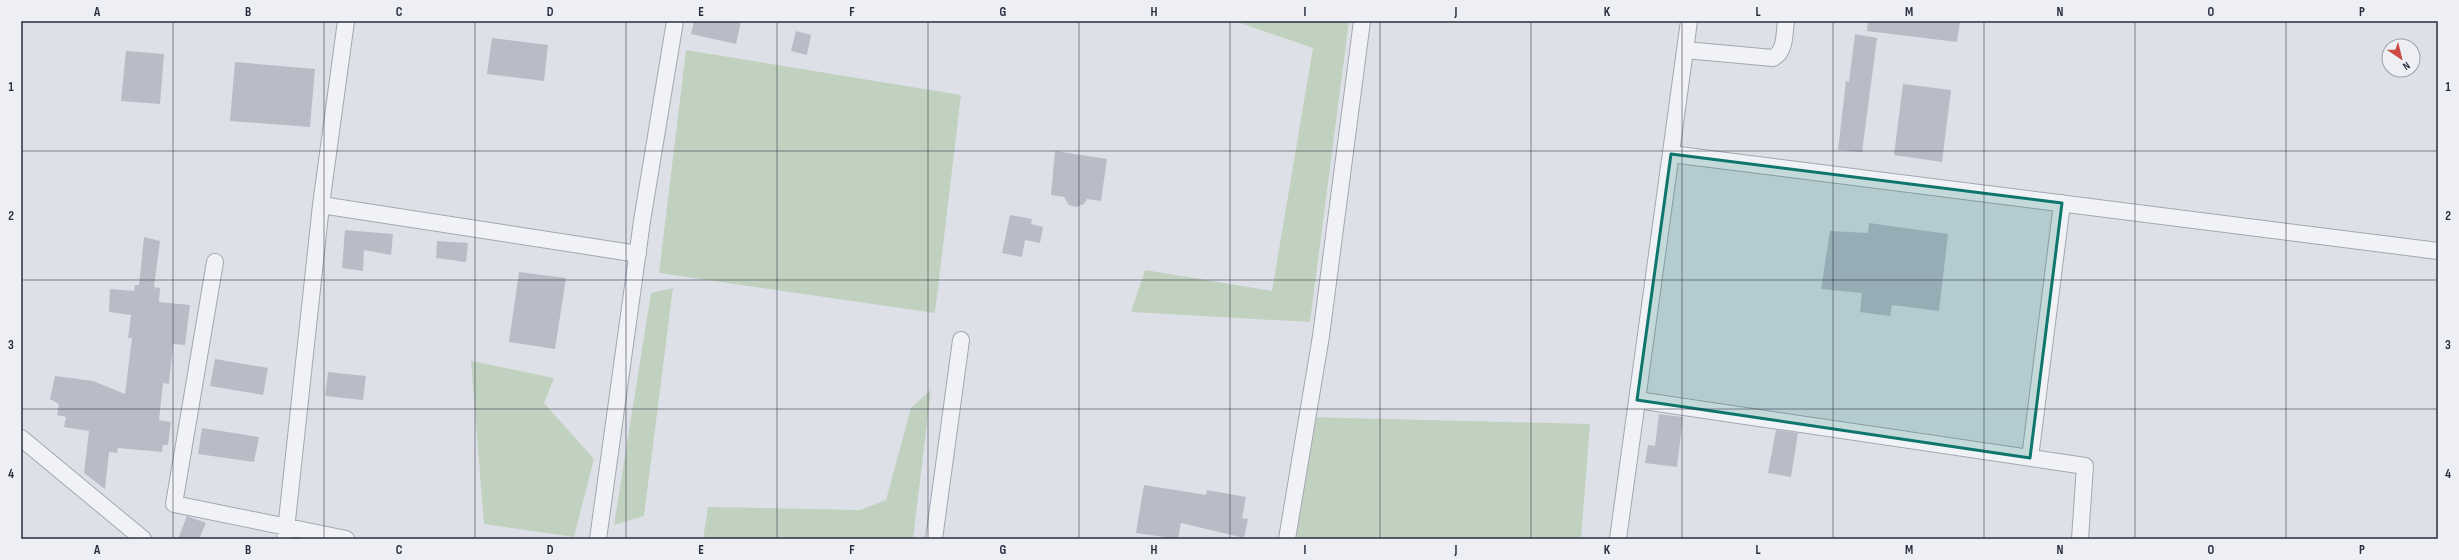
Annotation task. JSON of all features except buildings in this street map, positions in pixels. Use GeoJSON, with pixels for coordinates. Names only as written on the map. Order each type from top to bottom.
{"type":"FeatureCollection","features":[{"type":"Feature","properties":{"kind":"street"},"geometry":{"type":"LineString","coordinates":[[286,534],[322,205],[346,21]]}},
{"type":"Feature","properties":{"kind":"street"},"geometry":{"type":"LineString","coordinates":[[598,539],[638,254],[675,21]]}},
{"type":"Feature","properties":{"kind":"street"},"geometry":{"type":"LineString","coordinates":[[1287,539],[1321,336],[1362,21]]}},
{"type":"Feature","properties":{"kind":"street"},"geometry":{"type":"LineString","coordinates":[[1618,539],[1689,21]]}},
{"type":"Feature","properties":{"kind":"street"},"geometry":{"type":"LineString","coordinates":[[1685,50],[1773,58],[1779,55],[1782,49],[1786,21]]}},
{"type":"Feature","properties":{"kind":"street"},"geometry":{"type":"LineString","coordinates":[[1671,154],[2438,251]]}},
{"type":"Feature","properties":{"kind":"street"},"geometry":{"type":"LineString","coordinates":[[2030,458],[2062,203]]}},
{"type":"Feature","properties":{"kind":"street"},"geometry":{"type":"LineString","coordinates":[[322,205],[638,254]]}},
{"type":"Feature","properties":{"kind":"street"},"geometry":{"type":"LineString","coordinates":[[215,262],[174,504],[286,534],[346,539]]}},
{"type":"Feature","properties":{"kind":"street"},"geometry":{"type":"LineString","coordinates":[[934,539],[961,340]]}},
{"type":"Feature","properties":{"kind":"street"},"geometry":{"type":"LineString","coordinates":[[1637,400],[2085,466],[2080,539]]}},
{"type":"Feature","properties":{"kind":"street"},"geometry":{"type":"LineString","coordinates":[[21,438],[143,539]]}},
{"type":"Feature","properties":{"kind":"highlighted area"},"geometry":{"type":"Polygon","coordinates":[[[1671,154],[2062,203],[2030,458],[1637,400],[1671,154]]]}},
{"type":"Feature","properties":{"kind":"green space"},"geometry":{"type":"Polygon","coordinates":[[[1234,21],[1349,21],[1310,322],[1131,312],[1145,270],[1272,291],[1313,48],[1234,21]]]}},
{"type":"Feature","properties":{"kind":"green space"},"geometry":{"type":"Polygon","coordinates":[[[686,50],[961,95],[935,313],[659,273],[686,50]]]}},
{"type":"Feature","properties":{"kind":"green space"},"geometry":{"type":"Polygon","coordinates":[[[673,288],[644,516],[614,525],[651,293],[673,288]]]}},
{"type":"Feature","properties":{"kind":"green space"},"geometry":{"type":"Polygon","coordinates":[[[471,361],[554,378],[544,403],[594,459],[574,537],[484,524],[471,361]]]}},
{"type":"Feature","properties":{"kind":"green space"},"geometry":{"type":"Polygon","coordinates":[[[931,390],[913,539],[703,539],[708,507],[860,510],[886,500],[911,408],[931,390]]]}},
{"type":"Feature","properties":{"kind":"green space"},"geometry":{"type":"Polygon","coordinates":[[[1307,417],[1590,424],[1581,539],[1288,539],[1307,417]]]}}]}
